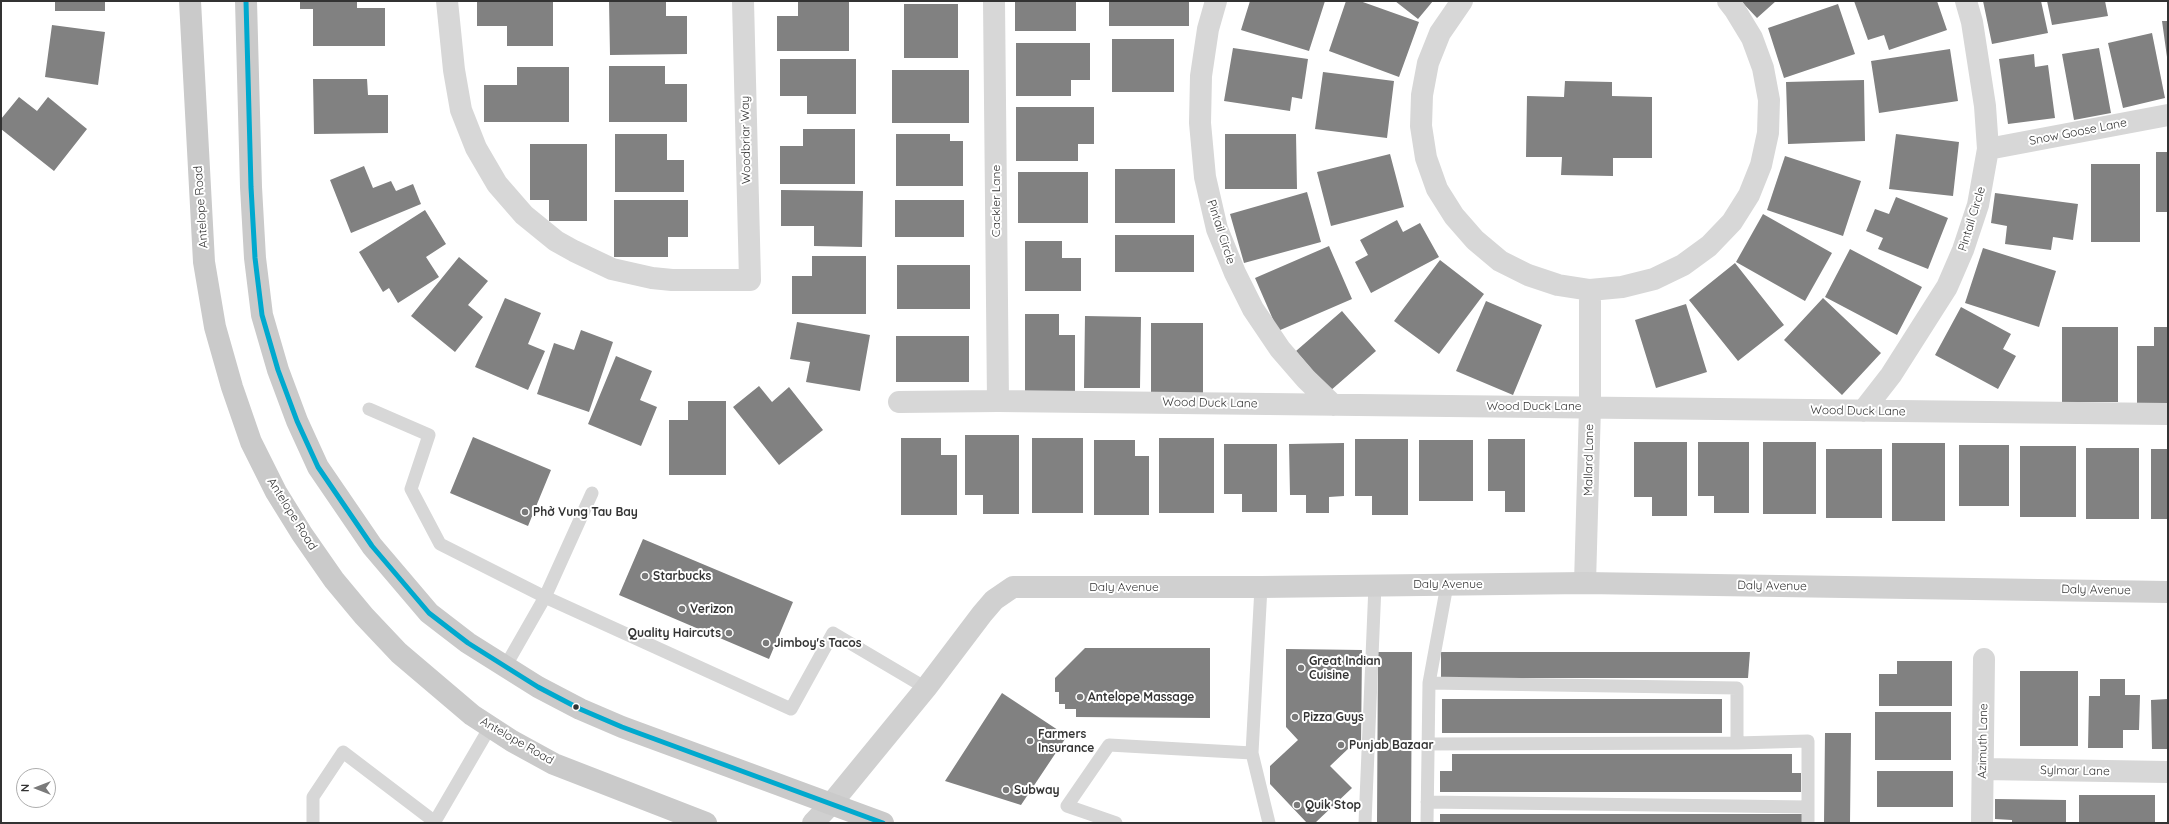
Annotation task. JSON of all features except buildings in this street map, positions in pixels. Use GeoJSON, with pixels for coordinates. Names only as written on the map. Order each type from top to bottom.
{"type":"FeatureCollection","features":[{"type":"Feature","properties":{"kind":"main road","name":"Antelope Road"},"geometry":{"type":"LineString","coordinates":[[190,1],[204,262],[215,327],[232,387],[251,442],[276,492],[302,534],[334,580],[364,616],[399,653],[439,688],[490,727],[554,764],[706,823]]}},
{"type":"Feature","properties":{"kind":"main road"},"geometry":{"type":"LineString","coordinates":[[245,3],[251,187],[255,258],[261,308],[278,370],[297,421],[318,467],[343,506],[372,546],[429,612],[468,643],[505,667],[580,709],[828,814],[883,823]]}},
{"type":"Feature","properties":{"kind":"street","name":"Woodbriar Way"},"geometry":{"type":"LineString","coordinates":[[447,1],[454,70],[461,110],[476,148],[497,184],[524,215],[556,241],[612,269],[652,278],[672,280],[750,280],[743,1]]}},
{"type":"Feature","properties":{"kind":"street","name":"Cackler Lane"},"geometry":{"type":"LineString","coordinates":[[994,1],[998,401]]}},
{"type":"Feature","properties":{"kind":"street","name":"Pintail Circle"},"geometry":{"type":"LineString","coordinates":[[1216,1],[1209,26],[1201,76],[1200,123],[1205,177],[1218,229],[1235,273],[1253,309],[1280,349],[1306,379],[1333,405]]}},
{"type":"Feature","properties":{"kind":"street"},"geometry":{"type":"LineString","coordinates":[[1462,1],[1440,34],[1428,63],[1422,95],[1421,126],[1426,158],[1437,189],[1454,216],[1475,240],[1500,261],[1528,275],[1558,285],[1590,290],[1622,288],[1654,278],[1683,265],[1709,246],[1732,222],[1749,195],[1761,165],[1768,133],[1768,100],[1763,68],[1752,38],[1728,1]]}},
{"type":"Feature","properties":{"kind":"street","name":"Pintail Circle"},"geometry":{"type":"LineString","coordinates":[[1863,411],[1891,375],[1920,333],[1947,287],[1964,250],[1978,205],[1988,149],[1985,106],[1972,22],[1966,1]]}},
{"type":"Feature","properties":{"kind":"street","name":"Snow Goose Lane"},"geometry":{"type":"LineString","coordinates":[[1988,149],[2168,115]]}},
{"type":"Feature","properties":{"kind":"street","name":"Mallard Lane"},"geometry":{"type":"LineString","coordinates":[[1585,583],[1590,407],[1590,290]]}},
{"type":"Feature","properties":{"kind":"street","name":"Wood Duck Lane"},"geometry":{"type":"LineString","coordinates":[[899,402],[998,401],[2168,414]]}},
{"type":"Feature","properties":{"kind":"street","name":"Daly Avenue"},"geometry":{"type":"LineString","coordinates":[[813,823],[828,814],[982,614],[994,600],[1013,587],[1261,587],[1585,583],[2168,592]]}},
{"type":"Feature","properties":{"kind":"street","name":"Azimuth Lane"},"geometry":{"type":"LineString","coordinates":[[1982,823],[1984,659]]}},
{"type":"Feature","properties":{"kind":"street","name":"Sylmar Lane"},"geometry":{"type":"LineString","coordinates":[[1983,769],[2168,772]]}},
{"type":"Feature","properties":{"kind":"lane"},"geometry":{"type":"LineString","coordinates":[[368,409],[429,435],[411,489],[440,544],[545,597],[791,709],[833,633],[926,688]]}},
{"type":"Feature","properties":{"kind":"lane"},"geometry":{"type":"LineString","coordinates":[[505,667],[545,597],[592,493]]}},
{"type":"Feature","properties":{"kind":"lane"},"geometry":{"type":"LineString","coordinates":[[1365,823],[1375,585]]}},
{"type":"Feature","properties":{"kind":"lane"},"geometry":{"type":"LineString","coordinates":[[1427,823],[1429,683],[1447,585]]}},
{"type":"Feature","properties":{"kind":"lane"},"geometry":{"type":"LineString","coordinates":[[1261,587],[1252,753],[1269,823]]}},
{"type":"Feature","properties":{"kind":"lane"},"geometry":{"type":"LineString","coordinates":[[1429,683],[1737,688],[1737,743]]}},
{"type":"Feature","properties":{"kind":"lane"},"geometry":{"type":"LineString","coordinates":[[313,823],[313,797],[343,752],[434,822],[490,727]]}},
{"type":"Feature","properties":{"kind":"lane"},"geometry":{"type":"LineString","coordinates":[[1428,744],[1737,743],[1808,741],[1808,823]]}},
{"type":"Feature","properties":{"kind":"lane"},"geometry":{"type":"LineString","coordinates":[[1116,823],[1067,806],[1109,745],[1252,753]]}},
{"type":"Feature","properties":{"kind":"lane"},"geometry":{"type":"LineString","coordinates":[[1427,802],[1808,807]]}},
{"type":"Feature","properties":{"kind":"transit line"},"geometry":{"type":"LineString","coordinates":[[246,1],[251,187],[255,258],[262,315],[278,370],[297,421],[318,467],[372,546],[429,613],[468,643],[538,687],[580,709],[622,727],[883,823]]}},
{"type":"Feature","properties":{"kind":"place","name":"Phở Vung Tau Bay"},"geometry":{"type":"Point","coordinates":[525,512]}},
{"type":"Feature","properties":{"kind":"place","name":"Starbucks"},"geometry":{"type":"Point","coordinates":[645,576]}},
{"type":"Feature","properties":{"kind":"place","name":"Verizon"},"geometry":{"type":"Point","coordinates":[682,609]}},
{"type":"Feature","properties":{"kind":"place","name":"Quality Haircuts"},"geometry":{"type":"Point","coordinates":[729,633]}},
{"type":"Feature","properties":{"kind":"place","name":"Jimboy's Tacos"},"geometry":{"type":"Point","coordinates":[766,643]}},
{"type":"Feature","properties":{"kind":"place","name":"Great Indian Cuisine"},"geometry":{"type":"Point","coordinates":[1301,668]}},
{"type":"Feature","properties":{"kind":"place","name":"Antelope Massage"},"geometry":{"type":"Point","coordinates":[1080,697]}},
{"type":"Feature","properties":{"kind":"place","name":"Pizza Guys"},"geometry":{"type":"Point","coordinates":[1295,717]}},
{"type":"Feature","properties":{"kind":"place","name":"Farmers Insurance"},"geometry":{"type":"Point","coordinates":[1030,741]}},
{"type":"Feature","properties":{"kind":"place","name":"Punjab Bazaar"},"geometry":{"type":"Point","coordinates":[1341,745]}},
{"type":"Feature","properties":{"kind":"place","name":"Subway"},"geometry":{"type":"Point","coordinates":[1006,790]}},
{"type":"Feature","properties":{"kind":"place","name":"Quik Stop"},"geometry":{"type":"Point","coordinates":[1297,805]}}]}
